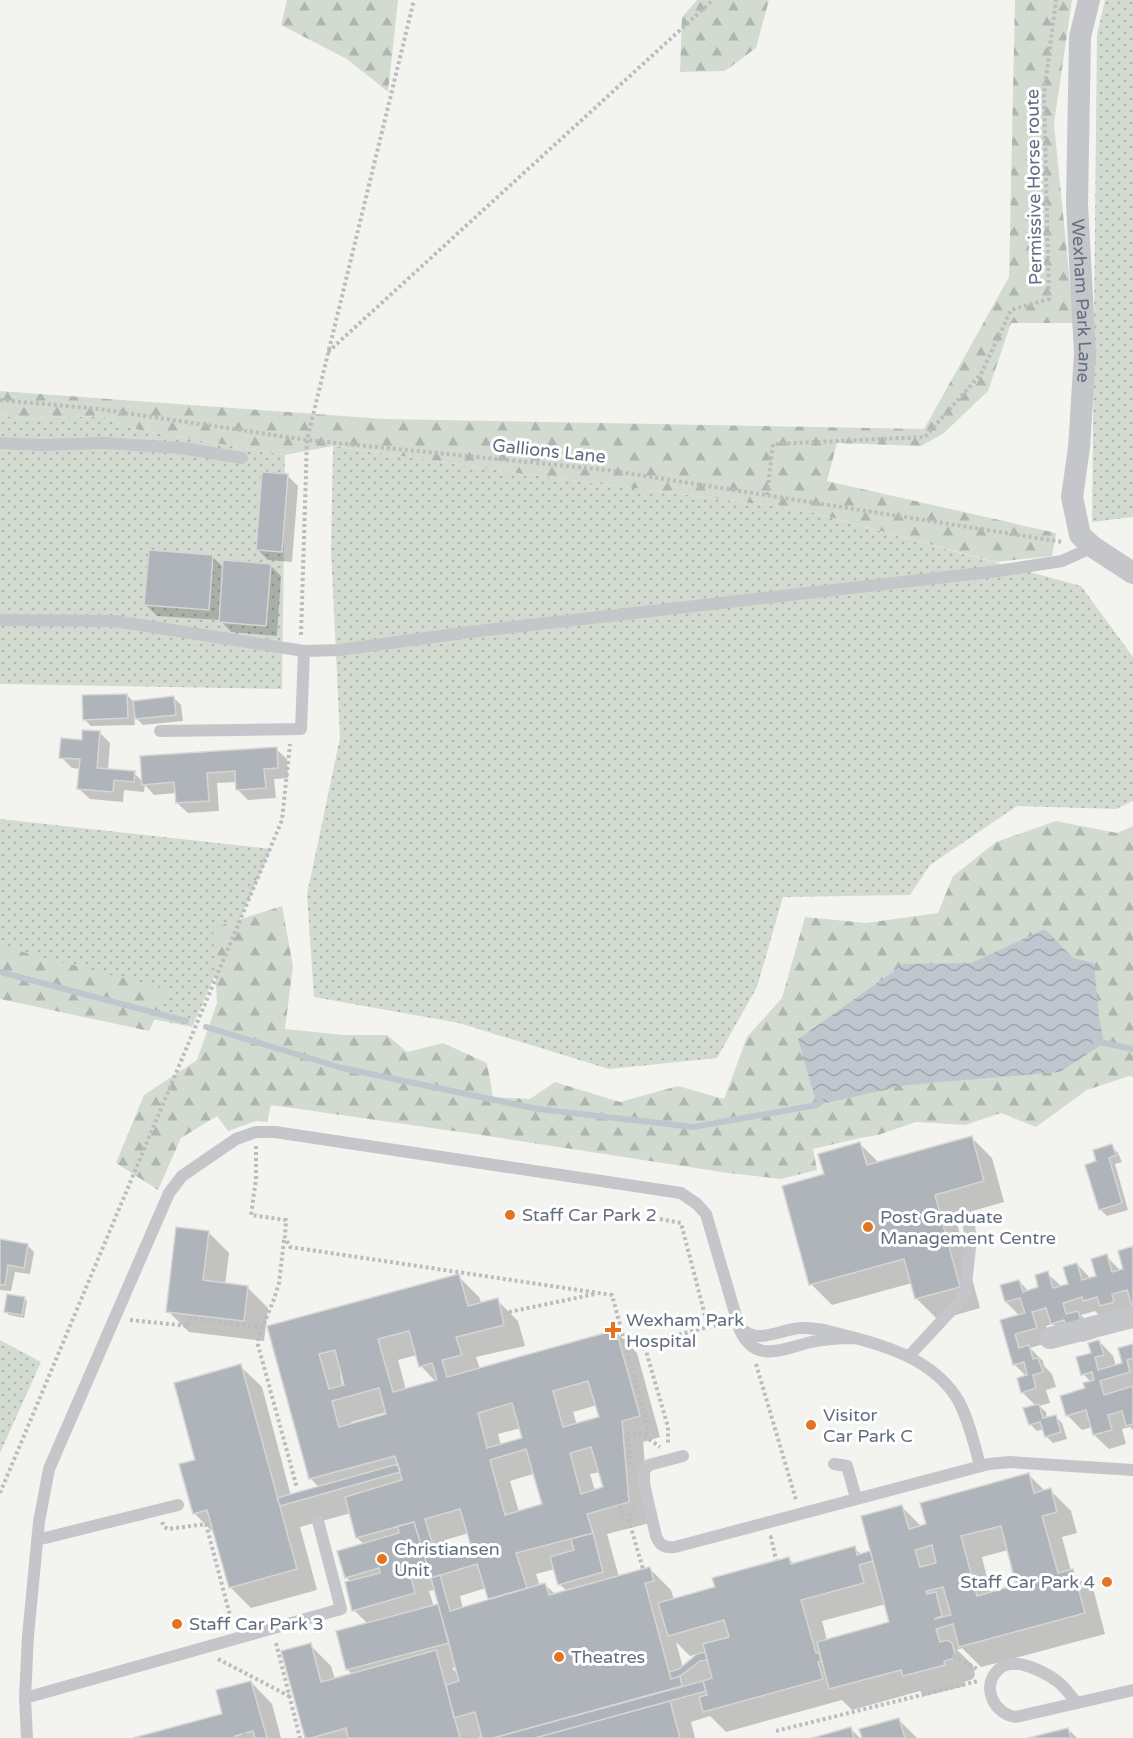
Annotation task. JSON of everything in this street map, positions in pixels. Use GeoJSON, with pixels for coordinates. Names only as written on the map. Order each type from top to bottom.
{"type":"FeatureCollection","features":[{"type":"Feature","properties":{"kind":"street","name":"Wexham Park Lane"},"geometry":{"type":"LineString","coordinates":[[1089,0],[1080,37],[1077,204],[1085,354],[1080,448],[1072,497],[1080,535],[1093,547],[1133,573]]}},
{"type":"Feature","properties":{"kind":"street"},"geometry":{"type":"LineString","coordinates":[[1050,1338],[1133,1317]]}},
{"type":"Feature","properties":{"kind":"lane"},"geometry":{"type":"LineString","coordinates":[[0,442],[41,445],[104,443],[181,448],[242,458]]}},
{"type":"Feature","properties":{"kind":"lane"},"geometry":{"type":"LineString","coordinates":[[0,620],[115,621],[302,651],[339,650],[470,632],[998,571],[1062,561],[1093,547]]}},
{"type":"Feature","properties":{"kind":"lane"},"geometry":{"type":"LineString","coordinates":[[160,731],[301,729],[302,651]]}},
{"type":"Feature","properties":{"kind":"lane"},"geometry":{"type":"LineString","coordinates":[[27,1738],[25,1698],[28,1636],[37,1540],[49,1469],[169,1193],[182,1176],[236,1139],[256,1132],[275,1132],[681,1193],[697,1204],[706,1214],[738,1324],[742,1335],[751,1346],[765,1352],[825,1339],[854,1338]]}},
{"type":"Feature","properties":{"kind":"lane"},"geometry":{"type":"LineString","coordinates":[[909,1356],[965,1293],[971,1239],[967,1214]]}},
{"type":"Feature","properties":{"kind":"lane"},"geometry":{"type":"LineString","coordinates":[[738,1324],[746,1333],[762,1336],[795,1328],[810,1328],[887,1347],[909,1356],[932,1372],[957,1399],[971,1433],[980,1465]]}},
{"type":"Feature","properties":{"kind":"lane"},"geometry":{"type":"LineString","coordinates":[[683,1456],[649,1465],[644,1471],[644,1484],[656,1536],[658,1543],[663,1546],[675,1547],[998,1462],[1133,1470]]}},
{"type":"Feature","properties":{"kind":"lane"},"geometry":{"type":"LineString","coordinates":[[834,1464],[847,1466],[856,1498]]}},
{"type":"Feature","properties":{"kind":"lane"},"geometry":{"type":"LineString","coordinates":[[37,1540],[178,1505]]}},
{"type":"Feature","properties":{"kind":"lane"},"geometry":{"type":"LineString","coordinates":[[25,1698],[341,1609],[318,1521]]}},
{"type":"Feature","properties":{"kind":"lane"},"geometry":{"type":"LineString","coordinates":[[1076,1702],[1058,1681],[1027,1665],[1004,1665],[995,1672],[991,1685],[993,1701],[999,1710],[1007,1715],[1016,1716],[1133,1690]]}},
{"type":"Feature","properties":{"kind":"path"},"geometry":{"type":"LineString","coordinates":[[302,651],[307,440],[414,0]]}},
{"type":"Feature","properties":{"kind":"path"},"geometry":{"type":"LineString","coordinates":[[328,353],[713,0]]}},
{"type":"Feature","properties":{"kind":"path","name":"Permissive Horse route"},"geometry":{"type":"LineString","coordinates":[[767,495],[773,444],[925,437],[981,375],[1011,309],[1050,299],[1044,94],[1056,0]]}},
{"type":"Feature","properties":{"kind":"path","name":"Gallions Lane"},"geometry":{"type":"LineString","coordinates":[[0,400],[99,409],[307,440],[607,470],[1093,547]]}},
{"type":"Feature","properties":{"kind":"path"},"geometry":{"type":"LineString","coordinates":[[0,1493],[282,820],[292,729]]}},
{"type":"Feature","properties":{"kind":"path"},"geometry":{"type":"LineString","coordinates":[[256,1132],[256,1171],[251,1215],[286,1220],[279,1283],[258,1339],[260,1354],[297,1488]]}},
{"type":"Feature","properties":{"kind":"path"},"geometry":{"type":"LineString","coordinates":[[630,1466],[628,1434],[640,1433],[665,1450],[669,1439],[668,1427],[644,1344],[708,1328],[681,1223],[660,1219]]}},
{"type":"Feature","properties":{"kind":"path"},"geometry":{"type":"LineString","coordinates":[[285,1236],[288,1244],[293,1248],[612,1296],[648,1429],[645,1437]]}},
{"type":"Feature","properties":{"kind":"path"},"geometry":{"type":"LineString","coordinates":[[509,1312],[599,1294]]}},
{"type":"Feature","properties":{"kind":"path"},"geometry":{"type":"LineString","coordinates":[[114,1319],[188,1326],[189,1318],[262,1327]]}},
{"type":"Feature","properties":{"kind":"path"},"geometry":{"type":"LineString","coordinates":[[723,1324],[726,1331]]}},
{"type":"Feature","properties":{"kind":"path"},"geometry":{"type":"LineString","coordinates":[[753,1364],[757,1365],[800,1513]]}},
{"type":"Feature","properties":{"kind":"path"},"geometry":{"type":"LineString","coordinates":[[633,1498],[634,1508],[629,1521],[643,1569]]}},
{"type":"Feature","properties":{"kind":"path"},"geometry":{"type":"LineString","coordinates":[[620,1505],[623,1520],[629,1521]]}},
{"type":"Feature","properties":{"kind":"path"},"geometry":{"type":"LineString","coordinates":[[157,1510],[164,1527],[168,1529],[206,1524],[236,1639]]}},
{"type":"Feature","properties":{"kind":"path"},"geometry":{"type":"LineString","coordinates":[[776,1560],[771,1537],[782,1534]]}},
{"type":"Feature","properties":{"kind":"path"},"geometry":{"type":"LineString","coordinates":[[272,1628],[302,1738]]}},
{"type":"Feature","properties":{"kind":"path"},"geometry":{"type":"LineString","coordinates":[[215,1645],[218,1659],[289,1696]]}},
{"type":"Feature","properties":{"kind":"path"},"geometry":{"type":"LineString","coordinates":[[953,1656],[993,1678]]}},
{"type":"Feature","properties":{"kind":"path"},"geometry":{"type":"LineString","coordinates":[[776,1731],[993,1678]]}},
{"type":"Feature","properties":{"kind":"green space"},"geometry":{"type":"Polygon","coordinates":[[[287,0],[398,0],[388,92],[347,59],[281,25],[287,0]]]}},
{"type":"Feature","properties":{"kind":"green space"},"geometry":{"type":"Polygon","coordinates":[[[697,0],[769,0],[756,48],[725,71],[680,72],[682,17],[697,0]]]}},
{"type":"Feature","properties":{"kind":"green space"},"geometry":{"type":"Polygon","coordinates":[[[1015,0],[1072,0],[1054,124],[1074,323],[1011,323],[988,391],[944,433],[921,446],[837,443],[827,481],[1056,533],[1052,556],[995,562],[804,510],[524,474],[333,446],[285,455],[139,430],[102,416],[25,419],[0,415],[0,391],[384,419],[924,429],[1009,277],[1015,0]]]}},
{"type":"Feature","properties":{"kind":"green space"},"geometry":{"type":"Polygon","coordinates":[[[1105,0],[1133,0],[1133,517],[1092,522],[1097,34],[1105,0]]]}},
{"type":"Feature","properties":{"kind":"green space"},"geometry":{"type":"Polygon","coordinates":[[[0,415],[25,419],[102,416],[139,430],[285,455],[282,689],[0,684],[0,415]]]}},
{"type":"Feature","properties":{"kind":"green space"},"geometry":{"type":"Polygon","coordinates":[[[333,446],[524,474],[804,510],[1081,586],[1133,657],[1133,801],[1116,809],[1017,806],[930,865],[910,895],[783,897],[757,987],[717,1058],[609,1069],[459,1023],[314,997],[307,894],[340,738],[331,550],[333,446]]]}},
{"type":"Feature","properties":{"kind":"green space"},"geometry":{"type":"Polygon","coordinates":[[[0,819],[271,849],[192,1027],[0,988],[0,819]]]}},
{"type":"Feature","properties":{"kind":"green space"},"geometry":{"type":"Polygon","coordinates":[[[1056,821],[1117,833],[1133,826],[1133,1077],[1129,1076],[1087,1090],[1036,1127],[1001,1113],[965,1125],[916,1122],[878,1135],[813,1149],[817,1170],[781,1179],[271,1105],[267,1122],[256,1121],[228,1131],[217,1116],[181,1138],[158,1190],[116,1163],[144,1095],[197,1060],[217,1003],[213,928],[282,906],[293,966],[285,1029],[343,1035],[387,1035],[407,1052],[443,1043],[487,1063],[493,1097],[530,1099],[555,1082],[620,1102],[678,1086],[724,1099],[747,1037],[782,998],[805,917],[866,923],[938,913],[953,876],[996,842],[1056,821]]]}},
{"type":"Feature","properties":{"kind":"green space"},"geometry":{"type":"Polygon","coordinates":[[[0,946],[168,990],[149,1031],[0,999],[0,946]]]}},
{"type":"Feature","properties":{"kind":"green space"},"geometry":{"type":"Polygon","coordinates":[[[0,1340],[41,1362],[0,1453],[0,1340]]]}},
{"type":"Feature","properties":{"kind":"water"},"geometry":{"type":"Polygon","coordinates":[[[1045,929],[1073,958],[1094,963],[1104,1043],[1060,1072],[907,1085],[817,1105],[798,1039],[904,964],[971,963],[1045,929]]]}},
{"type":"Feature","properties":{"kind":"building"},"geometry":{"type":"Polygon","coordinates":[[[262,472],[288,474],[282,552],[256,550],[262,472]]]}},
{"type":"Feature","properties":{"kind":"building"},"geometry":{"type":"Polygon","coordinates":[[[149,550],[213,555],[209,610],[144,605],[149,550]]]}},
{"type":"Feature","properties":{"kind":"building"},"geometry":{"type":"Polygon","coordinates":[[[223,560],[271,564],[266,626],[219,622],[223,560]]]}},
{"type":"Feature","properties":{"kind":"building"},"geometry":{"type":"Polygon","coordinates":[[[127,694],[128,718],[83,720],[82,695],[127,694]]]}},
{"type":"Feature","properties":{"kind":"building"},"geometry":{"type":"Polygon","coordinates":[[[174,696],[176,715],[135,719],[133,701],[174,696]]]}},
{"type":"Feature","properties":{"kind":"building"},"geometry":{"type":"Polygon","coordinates":[[[82,730],[100,731],[97,768],[135,771],[134,782],[114,780],[113,792],[77,789],[80,759],[59,758],[61,738],[82,740],[82,730]]]}},
{"type":"Feature","properties":{"kind":"building"},"geometry":{"type":"Polygon","coordinates":[[[277,747],[278,768],[264,769],[266,788],[236,790],[235,771],[207,773],[209,801],[176,803],[174,782],[142,785],[140,756],[277,747]]]}},
{"type":"Feature","properties":{"kind":"building","name":"Post Graduate Management Centre"},"geometry":{"type":"Polygon","coordinates":[[[972,1136],[984,1181],[935,1195],[960,1287],[915,1299],[904,1259],[809,1285],[782,1186],[824,1174],[818,1154],[860,1142],[867,1165],[972,1136]]]}},
{"type":"Feature","properties":{"kind":"building"},"geometry":{"type":"Polygon","coordinates":[[[1112,1144],[1116,1155],[1109,1158],[1122,1203],[1099,1210],[1085,1165],[1096,1161],[1093,1150],[1112,1144]]]}},
{"type":"Feature","properties":{"kind":"building"},"geometry":{"type":"Polygon","coordinates":[[[176,1227],[209,1231],[203,1280],[248,1286],[244,1321],[166,1312],[176,1227]]]}},
{"type":"Feature","properties":{"kind":"building"},"geometry":{"type":"Polygon","coordinates":[[[0,1239],[28,1244],[24,1268],[8,1265],[5,1285],[0,1285],[0,1239]]]}},
{"type":"Feature","properties":{"kind":"building"},"geometry":{"type":"Polygon","coordinates":[[[1133,1246],[1133,1309],[1127,1290],[1112,1294],[1114,1302],[1100,1306],[1097,1297],[1083,1301],[1082,1297],[1063,1303],[1066,1314],[1078,1311],[1082,1324],[1066,1328],[1064,1320],[1051,1324],[1046,1308],[1032,1312],[1037,1328],[1015,1334],[1019,1348],[1029,1345],[1033,1359],[1038,1358],[1043,1372],[1033,1375],[1036,1388],[1021,1393],[1017,1378],[1027,1375],[1024,1362],[1013,1365],[1000,1320],[1025,1313],[1020,1298],[1005,1302],[1000,1285],[1019,1280],[1023,1292],[1038,1287],[1035,1275],[1048,1271],[1053,1288],[1068,1284],[1063,1267],[1077,1263],[1082,1280],[1096,1276],[1091,1259],[1107,1254],[1112,1272],[1123,1269],[1118,1251],[1133,1246]]]}},
{"type":"Feature","properties":{"kind":"building"},"geometry":{"type":"Polygon","coordinates":[[[459,1274],[468,1306],[498,1298],[504,1325],[456,1337],[462,1355],[442,1360],[447,1377],[616,1330],[640,1416],[622,1421],[629,1502],[587,1514],[593,1533],[516,1553],[527,1588],[488,1599],[477,1564],[431,1578],[414,1522],[356,1538],[345,1497],[402,1480],[395,1456],[309,1479],[267,1326],[459,1274]],[[409,1331],[378,1339],[393,1392],[437,1380],[432,1363],[419,1367],[409,1331]],[[335,1350],[319,1354],[329,1389],[344,1385],[335,1350]],[[588,1381],[553,1391],[563,1427],[599,1417],[588,1381]],[[379,1388],[332,1401],[339,1427],[386,1414],[379,1388]],[[512,1403],[478,1413],[487,1448],[522,1438],[512,1403]],[[591,1447],[570,1453],[581,1494],[603,1487],[591,1447]],[[526,1449],[490,1460],[505,1515],[542,1504],[526,1449]],[[460,1509],[425,1519],[436,1556],[471,1546],[460,1509]]]}},
{"type":"Feature","properties":{"kind":"building"},"geometry":{"type":"Polygon","coordinates":[[[7,1294],[25,1297],[22,1315],[4,1312],[7,1294]]]}},
{"type":"Feature","properties":{"kind":"building"},"geometry":{"type":"Polygon","coordinates":[[[1099,1340],[1104,1355],[1095,1357],[1098,1370],[1122,1363],[1118,1348],[1133,1344],[1133,1358],[1127,1360],[1130,1372],[1100,1381],[1104,1395],[1133,1386],[1133,1424],[1126,1426],[1122,1411],[1108,1415],[1112,1430],[1093,1435],[1086,1410],[1066,1416],[1060,1396],[1085,1388],[1083,1383],[1094,1380],[1092,1372],[1081,1375],[1076,1357],[1091,1353],[1088,1343],[1099,1340]]]}},
{"type":"Feature","properties":{"kind":"building"},"geometry":{"type":"Polygon","coordinates":[[[241,1364],[297,1569],[229,1588],[207,1510],[193,1514],[179,1464],[195,1460],[174,1383],[241,1364]]]}},
{"type":"Feature","properties":{"kind":"building"},"geometry":{"type":"Polygon","coordinates":[[[1039,1404],[1043,1418],[1056,1415],[1061,1432],[1045,1437],[1040,1422],[1029,1425],[1023,1408],[1039,1404]]]}},
{"type":"Feature","properties":{"kind":"building"},"geometry":{"type":"Polygon","coordinates":[[[398,1464],[400,1472],[280,1506],[277,1498],[398,1464]]]}},
{"type":"Feature","properties":{"kind":"building"},"geometry":{"type":"Polygon","coordinates":[[[1029,1473],[1034,1493],[1051,1488],[1057,1512],[1042,1516],[1058,1573],[1073,1569],[1085,1613],[959,1647],[953,1624],[936,1629],[940,1642],[947,1640],[952,1643],[955,1654],[952,1659],[944,1661],[945,1665],[903,1676],[901,1670],[829,1689],[817,1642],[889,1622],[861,1516],[902,1505],[909,1529],[926,1524],[920,1503],[1029,1473]],[[1001,1526],[961,1536],[977,1596],[1016,1585],[1001,1526]],[[932,1545],[915,1550],[920,1567],[936,1563],[932,1545]],[[943,1587],[926,1591],[927,1594],[936,1592],[942,1616],[934,1619],[951,1615],[943,1587]]]}},
{"type":"Feature","properties":{"kind":"building","name":"Christiansen Unit"},"geometry":{"type":"Polygon","coordinates":[[[414,1522],[430,1574],[420,1577],[417,1568],[409,1570],[415,1593],[352,1611],[345,1582],[380,1573],[379,1568],[345,1578],[337,1551],[399,1533],[398,1526],[414,1522]]]}},
{"type":"Feature","properties":{"kind":"building"},"geometry":{"type":"Polygon","coordinates":[[[593,1533],[603,1572],[558,1585],[550,1557],[574,1550],[571,1539],[593,1533]]]}},
{"type":"Feature","properties":{"kind":"building"},"geometry":{"type":"Polygon","coordinates":[[[855,1546],[857,1555],[870,1551],[873,1561],[859,1565],[864,1583],[801,1600],[816,1653],[819,1652],[821,1661],[818,1662],[823,1679],[703,1712],[699,1697],[707,1695],[703,1681],[712,1678],[703,1644],[729,1637],[724,1620],[668,1636],[658,1603],[715,1587],[712,1578],[789,1557],[791,1564],[855,1546]]]}},
{"type":"Feature","properties":{"kind":"building","name":"Theatres"},"geometry":{"type":"Polygon","coordinates":[[[650,1567],[654,1581],[645,1583],[671,1679],[680,1676],[682,1686],[493,1738],[482,1738],[475,1712],[454,1718],[446,1685],[459,1681],[431,1578],[440,1575],[450,1611],[545,1583],[549,1595],[650,1567]]]}},
{"type":"Feature","properties":{"kind":"building"},"geometry":{"type":"Polygon","coordinates":[[[438,1604],[449,1643],[346,1670],[336,1631],[438,1604]]]}},
{"type":"Feature","properties":{"kind":"building"},"geometry":{"type":"Polygon","coordinates":[[[311,1643],[321,1682],[436,1650],[460,1738],[348,1738],[346,1728],[305,1738],[281,1651],[311,1643]]]}},
{"type":"Feature","properties":{"kind":"building"},"geometry":{"type":"Polygon","coordinates":[[[705,1652],[707,1660],[700,1661],[680,1676],[671,1679],[669,1672],[679,1669],[697,1654],[705,1652]]]}},
{"type":"Feature","properties":{"kind":"building"},"geometry":{"type":"Polygon","coordinates":[[[251,1681],[267,1738],[255,1738],[253,1731],[235,1736],[236,1738],[133,1738],[222,1714],[216,1690],[251,1681]]]}},
{"type":"Feature","properties":{"kind":"building"},"geometry":{"type":"Polygon","coordinates":[[[703,1681],[706,1691],[535,1738],[493,1738],[703,1681]]]}},
{"type":"Feature","properties":{"kind":"building"},"geometry":{"type":"Polygon","coordinates":[[[670,1701],[680,1738],[535,1738],[670,1701]]]}},
{"type":"Feature","properties":{"kind":"building"},"geometry":{"type":"Polygon","coordinates":[[[899,1718],[905,1738],[862,1738],[859,1729],[899,1718]]]}},
{"type":"Feature","properties":{"kind":"building"},"geometry":{"type":"Polygon","coordinates":[[[851,1727],[854,1738],[812,1738],[851,1727]]]}},
{"type":"Feature","properties":{"kind":"building"},"geometry":{"type":"Polygon","coordinates":[[[1068,1728],[1071,1738],[1028,1738],[1068,1728]]]}},
{"type":"Feature","properties":{"kind":"waterway"},"geometry":{"type":"LineString","coordinates":[[0,972],[186,1021]]}},
{"type":"Feature","properties":{"kind":"waterway"},"geometry":{"type":"LineString","coordinates":[[206,1027],[342,1068],[538,1109],[693,1127],[817,1105],[821,1102]]}},
{"type":"Feature","properties":{"kind":"waterway"},"geometry":{"type":"LineString","coordinates":[[1096,1043],[1133,1049]]}},
{"type":"Feature","properties":{"kind":"place","name":"Staff Car Park 2"},"geometry":{"type":"Point","coordinates":[510,1215]}},
{"type":"Feature","properties":{"kind":"place","name":"Post Graduate Management Centre"},"geometry":{"type":"Point","coordinates":[868,1227]}},
{"type":"Feature","properties":{"kind":"place","name":"Wexham Park Hospital"},"geometry":{"type":"Point","coordinates":[613,1330]}},
{"type":"Feature","properties":{"kind":"place","name":"Visitor Car Park C"},"geometry":{"type":"Point","coordinates":[811,1425]}},
{"type":"Feature","properties":{"kind":"place","name":"Christiansen Unit"},"geometry":{"type":"Point","coordinates":[382,1559]}},
{"type":"Feature","properties":{"kind":"place","name":"Staff Car Park 4"},"geometry":{"type":"Point","coordinates":[1107,1582]}},
{"type":"Feature","properties":{"kind":"place","name":"Staff Car Park 3"},"geometry":{"type":"Point","coordinates":[177,1624]}},
{"type":"Feature","properties":{"kind":"place","name":"Theatres"},"geometry":{"type":"Point","coordinates":[559,1657]}}]}
